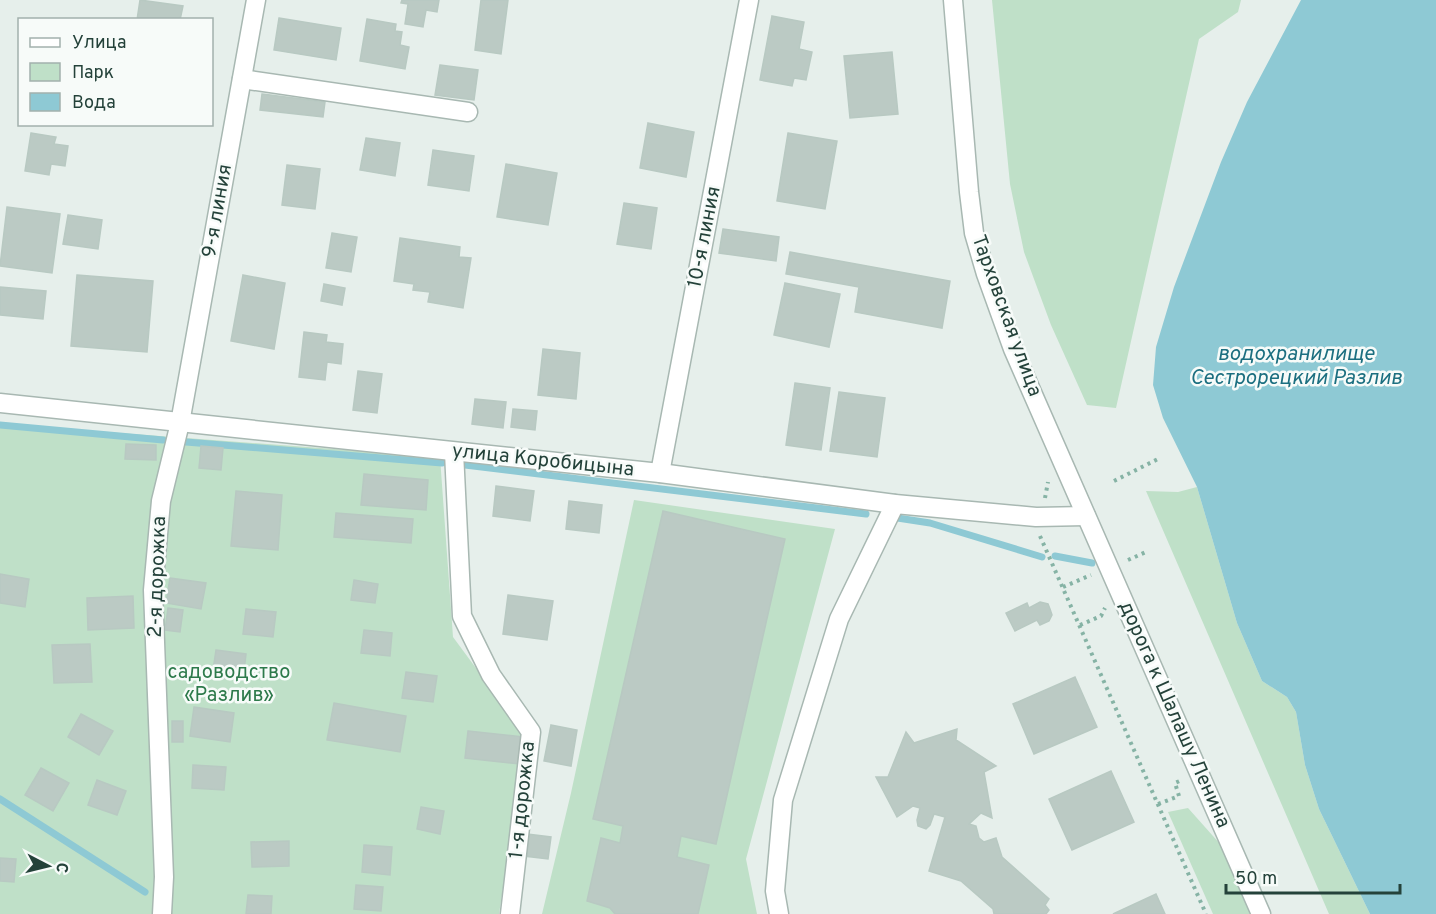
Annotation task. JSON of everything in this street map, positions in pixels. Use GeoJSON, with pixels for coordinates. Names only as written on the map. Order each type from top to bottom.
{"type":"FeatureCollection","features":[{"type":"Feature","properties":{"kind":"street","name":"9-я линия"},"geometry":{"type":"LineString","coordinates":[[180,423],[256,0]]}},
{"type":"Feature","properties":{"kind":"street","name":"10-я линия"},"geometry":{"type":"LineString","coordinates":[[660,473],[749,0]]}},
{"type":"Feature","properties":{"kind":"street","name":"Тарховская улица"},"geometry":{"type":"LineString","coordinates":[[953,0],[974,233],[1013,349],[1086,516]]}},
{"type":"Feature","properties":{"kind":"street"},"geometry":{"type":"LineString","coordinates":[[242,79],[468,112]]}},
{"type":"Feature","properties":{"kind":"street","name":"улица Коробицына"},"geometry":{"type":"LineString","coordinates":[[0,403],[660,473],[895,504],[1036,517],[1086,516]]}},
{"type":"Feature","properties":{"kind":"street","name":"2-я дорожка"},"geometry":{"type":"LineString","coordinates":[[162,914],[164,877],[153,590],[161,501],[180,423]]}},
{"type":"Feature","properties":{"kind":"street","name":"1-я дорожка"},"geometry":{"type":"LineString","coordinates":[[454,452],[462,616],[491,675],[531,732],[510,914]]}},
{"type":"Feature","properties":{"kind":"street"},"geometry":{"type":"LineString","coordinates":[[779,914],[775,891],[783,800],[839,619],[895,504]]}},
{"type":"Feature","properties":{"kind":"street","name":"дорога к Шалашу Ленина"},"geometry":{"type":"LineString","coordinates":[[1086,516],[1261,914]]}},
{"type":"Feature","properties":{"kind":"path"},"geometry":{"type":"LineString","coordinates":[[1114,481],[1160,458]]}},
{"type":"Feature","properties":{"kind":"path"},"geometry":{"type":"LineString","coordinates":[[1036,517],[1036,527],[1206,914]]}},
{"type":"Feature","properties":{"kind":"path"},"geometry":{"type":"LineString","coordinates":[[1128,560],[1146,552]]}},
{"type":"Feature","properties":{"kind":"path"},"geometry":{"type":"LineString","coordinates":[[1063,587],[1098,572]]}},
{"type":"Feature","properties":{"kind":"path"},"geometry":{"type":"LineString","coordinates":[[1158,804],[1179,796],[1175,783],[1185,778],[1191,790],[1204,784]]}},
{"type":"Feature","properties":{"kind":"green space"},"geometry":{"type":"Polygon","coordinates":[[[992,0],[1241,0],[1238,12],[1199,39],[1116,408],[1087,405],[1051,325],[1024,252],[1010,184],[992,0]]]}},
{"type":"Feature","properties":{"kind":"green space","name":"садоводство «Разлив»"},"geometry":{"type":"Polygon","coordinates":[[[0,424],[440,457],[453,637],[526,736],[499,914],[0,914],[0,424]]]}},
{"type":"Feature","properties":{"kind":"green space"},"geometry":{"type":"Polygon","coordinates":[[[1197,487],[1237,623],[1262,681],[1287,697],[1296,712],[1305,765],[1319,809],[1370,914],[1329,914],[1146,491],[1178,492],[1197,487]]]}},
{"type":"Feature","properties":{"kind":"green space"},"geometry":{"type":"Polygon","coordinates":[[[634,500],[835,529],[746,859],[757,914],[542,914],[571,793],[634,500]]]}},
{"type":"Feature","properties":{"kind":"green space"},"geometry":{"type":"Polygon","coordinates":[[[1188,808],[1221,845],[1250,914],[1213,914],[1168,812],[1188,808]]]}},
{"type":"Feature","properties":{"kind":"water","name":"водохранилище Сестрорецкий Разлив"},"geometry":{"type":"Polygon","coordinates":[[[1301,0],[1436,0],[1436,914],[1370,914],[1319,809],[1305,765],[1296,712],[1287,697],[1262,681],[1237,623],[1197,487],[1163,418],[1153,385],[1156,347],[1174,287],[1221,162],[1247,102],[1301,0]]]}},
{"type":"Feature","properties":{"kind":"building"},"geometry":{"type":"Polygon","coordinates":[[[140,0],[183,6],[180,18],[137,18],[140,0]]]}},
{"type":"Feature","properties":{"kind":"building"},"geometry":{"type":"Polygon","coordinates":[[[402,0],[439,0],[437,12],[426,10],[423,27],[405,24],[408,4],[401,3],[402,0]]]}},
{"type":"Feature","properties":{"kind":"building"},"geometry":{"type":"Polygon","coordinates":[[[481,0],[508,0],[501,54],[475,50],[481,0]]]}},
{"type":"Feature","properties":{"kind":"building"},"geometry":{"type":"Polygon","coordinates":[[[772,16],[804,22],[799,49],[812,52],[806,80],[794,78],[792,86],[760,80],[772,16]]]}},
{"type":"Feature","properties":{"kind":"building"},"geometry":{"type":"Polygon","coordinates":[[[279,18],[341,28],[336,60],[274,50],[279,18]]]}},
{"type":"Feature","properties":{"kind":"building"},"geometry":{"type":"Polygon","coordinates":[[[367,19],[396,24],[395,31],[402,32],[400,45],[409,47],[405,69],[360,61],[367,19]]]}},
{"type":"Feature","properties":{"kind":"building"},"geometry":{"type":"Polygon","coordinates":[[[892,52],[898,114],[850,118],[844,56],[892,52]]]}},
{"type":"Feature","properties":{"kind":"building"},"geometry":{"type":"Polygon","coordinates":[[[440,65],[478,70],[474,100],[435,95],[440,65]]]}},
{"type":"Feature","properties":{"kind":"building"},"geometry":{"type":"Polygon","coordinates":[[[262,94],[325,102],[323,117],[260,110],[262,94]]]}},
{"type":"Feature","properties":{"kind":"building"},"geometry":{"type":"Polygon","coordinates":[[[648,123],[694,132],[686,177],[640,168],[648,123]]]}},
{"type":"Feature","properties":{"kind":"building"},"geometry":{"type":"Polygon","coordinates":[[[31,133],[56,137],[54,144],[68,146],[65,166],[51,164],[49,175],[25,171],[31,133]]]}},
{"type":"Feature","properties":{"kind":"building"},"geometry":{"type":"Polygon","coordinates":[[[788,133],[837,141],[825,209],[777,201],[788,133]]]}},
{"type":"Feature","properties":{"kind":"building"},"geometry":{"type":"Polygon","coordinates":[[[366,138],[400,143],[395,176],[360,170],[366,138]]]}},
{"type":"Feature","properties":{"kind":"building"},"geometry":{"type":"Polygon","coordinates":[[[433,150],[474,156],[469,191],[428,185],[433,150]]]}},
{"type":"Feature","properties":{"kind":"building"},"geometry":{"type":"Polygon","coordinates":[[[506,164],[557,173],[548,225],[497,217],[506,164]]]}},
{"type":"Feature","properties":{"kind":"building"},"geometry":{"type":"Polygon","coordinates":[[[287,165],[320,169],[315,209],[282,205],[287,165]]]}},
{"type":"Feature","properties":{"kind":"building"},"geometry":{"type":"Polygon","coordinates":[[[624,203],[657,208],[651,249],[617,244],[624,203]]]}},
{"type":"Feature","properties":{"kind":"building"},"geometry":{"type":"Polygon","coordinates":[[[7,207],[60,214],[52,273],[0,266],[7,207]]]}},
{"type":"Feature","properties":{"kind":"building"},"geometry":{"type":"Polygon","coordinates":[[[68,215],[102,220],[98,249],[63,244],[68,215]]]}},
{"type":"Feature","properties":{"kind":"building"},"geometry":{"type":"Polygon","coordinates":[[[723,229],[779,237],[776,261],[719,253],[723,229]]]}},
{"type":"Feature","properties":{"kind":"building"},"geometry":{"type":"Polygon","coordinates":[[[332,233],[357,237],[351,272],[326,268],[332,233]]]}},
{"type":"Feature","properties":{"kind":"building"},"geometry":{"type":"Polygon","coordinates":[[[400,238],[460,247],[459,257],[471,258],[463,308],[428,302],[430,292],[413,290],[414,284],[394,281],[400,238]]]}},
{"type":"Feature","properties":{"kind":"building"},"geometry":{"type":"Polygon","coordinates":[[[790,252],[950,281],[942,328],[855,312],[859,287],[786,274],[790,252]]]}},
{"type":"Feature","properties":{"kind":"building"},"geometry":{"type":"Polygon","coordinates":[[[77,275],[153,281],[147,352],[71,346],[77,275]]]}},
{"type":"Feature","properties":{"kind":"building"},"geometry":{"type":"Polygon","coordinates":[[[243,275],[285,283],[274,349],[231,341],[243,275]]]}},
{"type":"Feature","properties":{"kind":"building"},"geometry":{"type":"Polygon","coordinates":[[[785,283],[840,294],[829,347],[774,335],[785,283]]]}},
{"type":"Feature","properties":{"kind":"building"},"geometry":{"type":"Polygon","coordinates":[[[324,284],[345,288],[342,305],[321,301],[324,284]]]}},
{"type":"Feature","properties":{"kind":"building"},"geometry":{"type":"Polygon","coordinates":[[[0,287],[46,291],[43,319],[0,315],[0,287]]]}},
{"type":"Feature","properties":{"kind":"building"},"geometry":{"type":"Polygon","coordinates":[[[304,332],[327,335],[326,342],[343,344],[341,364],[327,362],[325,380],[299,377],[304,332]]]}},
{"type":"Feature","properties":{"kind":"building"},"geometry":{"type":"Polygon","coordinates":[[[543,349],[580,353],[576,399],[538,395],[543,349]]]}},
{"type":"Feature","properties":{"kind":"building"},"geometry":{"type":"Polygon","coordinates":[[[358,371],[382,374],[377,413],[353,410],[358,371]]]}},
{"type":"Feature","properties":{"kind":"building"},"geometry":{"type":"Polygon","coordinates":[[[795,383],[830,388],[821,450],[786,445],[795,383]]]}},
{"type":"Feature","properties":{"kind":"building"},"geometry":{"type":"Polygon","coordinates":[[[839,392],[885,398],[877,457],[830,451],[839,392]]]}},
{"type":"Feature","properties":{"kind":"building"},"geometry":{"type":"Polygon","coordinates":[[[475,399],[506,402],[503,428],[472,424],[475,399]]]}},
{"type":"Feature","properties":{"kind":"building"},"geometry":{"type":"Polygon","coordinates":[[[513,409],[537,411],[535,430],[511,427],[513,409]]]}},
{"type":"Feature","properties":{"kind":"building"},"geometry":{"type":"Polygon","coordinates":[[[126,444],[156,445],[156,460],[125,459],[126,444]]]}},
{"type":"Feature","properties":{"kind":"building"},"geometry":{"type":"Polygon","coordinates":[[[201,446],[223,448],[221,470],[199,468],[201,446]]]}},
{"type":"Feature","properties":{"kind":"building"},"geometry":{"type":"Polygon","coordinates":[[[364,474],[428,480],[426,510],[361,505],[364,474]]]}},
{"type":"Feature","properties":{"kind":"building"},"geometry":{"type":"Polygon","coordinates":[[[496,486],[534,491],[530,521],[493,516],[496,486]]]}},
{"type":"Feature","properties":{"kind":"building"},"geometry":{"type":"Polygon","coordinates":[[[236,491],[282,495],[278,550],[231,546],[236,491]]]}},
{"type":"Feature","properties":{"kind":"building"},"geometry":{"type":"Polygon","coordinates":[[[569,501],[602,505],[599,533],[566,529],[569,501]]]}},
{"type":"Feature","properties":{"kind":"building"},"geometry":{"type":"Polygon","coordinates":[[[663,511],[785,539],[716,844],[681,836],[677,857],[709,865],[698,914],[615,914],[610,908],[587,901],[601,838],[620,843],[623,826],[593,819],[663,511]]]}},
{"type":"Feature","properties":{"kind":"building"},"geometry":{"type":"Polygon","coordinates":[[[336,513],[413,519],[411,543],[334,537],[336,513]]]}},
{"type":"Feature","properties":{"kind":"building"},"geometry":{"type":"Polygon","coordinates":[[[0,574],[29,579],[25,607],[0,603],[0,574]]]}},
{"type":"Feature","properties":{"kind":"building"},"geometry":{"type":"Polygon","coordinates":[[[170,578],[206,583],[201,609],[166,603],[170,578]]]}},
{"type":"Feature","properties":{"kind":"building"},"geometry":{"type":"Polygon","coordinates":[[[354,580],[378,584],[375,603],[351,600],[354,580]]]}},
{"type":"Feature","properties":{"kind":"building"},"geometry":{"type":"Polygon","coordinates":[[[508,595],[553,601],[547,640],[503,634],[508,595]]]}},
{"type":"Feature","properties":{"kind":"building"},"geometry":{"type":"Polygon","coordinates":[[[133,596],[134,628],[88,630],[87,598],[133,596]]]}},
{"type":"Feature","properties":{"kind":"building"},"geometry":{"type":"Polygon","coordinates":[[[1040,602],[1048,604],[1052,615],[1049,621],[1040,625],[1037,620],[1015,631],[1006,613],[1027,603],[1029,608],[1040,602]]]}},
{"type":"Feature","properties":{"kind":"building"},"geometry":{"type":"Polygon","coordinates":[[[168,608],[183,610],[180,632],[165,630],[168,608]]]}},
{"type":"Feature","properties":{"kind":"building"},"geometry":{"type":"Polygon","coordinates":[[[246,609],[276,612],[273,637],[243,634],[246,609]]]}},
{"type":"Feature","properties":{"kind":"building"},"geometry":{"type":"Polygon","coordinates":[[[364,630],[392,633],[390,656],[361,653],[364,630]]]}},
{"type":"Feature","properties":{"kind":"building"},"geometry":{"type":"Polygon","coordinates":[[[90,644],[92,682],[54,683],[52,645],[90,644]]]}},
{"type":"Feature","properties":{"kind":"building"},"geometry":{"type":"Polygon","coordinates":[[[216,650],[246,654],[243,680],[212,677],[216,650]]]}},
{"type":"Feature","properties":{"kind":"building"},"geometry":{"type":"Polygon","coordinates":[[[406,672],[437,676],[433,702],[402,698],[406,672]]]}},
{"type":"Feature","properties":{"kind":"building"},"geometry":{"type":"Polygon","coordinates":[[[1075,677],[1097,727],[1034,754],[1013,704],[1075,677]]]}},
{"type":"Feature","properties":{"kind":"building"},"geometry":{"type":"Polygon","coordinates":[[[334,703],[406,716],[400,752],[327,740],[334,703]]]}},
{"type":"Feature","properties":{"kind":"building"},"geometry":{"type":"Polygon","coordinates":[[[194,707],[234,713],[230,742],[190,736],[194,707]]]}},
{"type":"Feature","properties":{"kind":"building"},"geometry":{"type":"Polygon","coordinates":[[[81,714],[113,731],[99,755],[68,737],[81,714]]]}},
{"type":"Feature","properties":{"kind":"building"},"geometry":{"type":"Polygon","coordinates":[[[172,721],[183,721],[183,742],[172,742],[172,721]]]}},
{"type":"Feature","properties":{"kind":"building"},"geometry":{"type":"Polygon","coordinates":[[[551,725],[577,730],[571,766],[544,761],[551,725]]]}},
{"type":"Feature","properties":{"kind":"building"},"geometry":{"type":"Polygon","coordinates":[[[957,729],[956,740],[996,766],[984,772],[992,818],[981,813],[969,824],[976,826],[979,838],[984,842],[996,838],[1002,857],[1049,899],[1045,905],[1049,910],[1046,914],[994,914],[993,909],[961,881],[929,871],[945,817],[934,814],[926,829],[918,826],[920,808],[913,806],[897,817],[876,777],[888,777],[906,732],[914,743],[957,729]]]}},
{"type":"Feature","properties":{"kind":"building"},"geometry":{"type":"Polygon","coordinates":[[[468,731],[523,737],[520,764],[465,758],[468,731]]]}},
{"type":"Feature","properties":{"kind":"building"},"geometry":{"type":"Polygon","coordinates":[[[193,765],[226,767],[224,790],[192,788],[193,765]]]}},
{"type":"Feature","properties":{"kind":"building"},"geometry":{"type":"Polygon","coordinates":[[[41,768],[69,783],[53,811],[25,795],[41,768]]]}},
{"type":"Feature","properties":{"kind":"building"},"geometry":{"type":"Polygon","coordinates":[[[1111,771],[1134,822],[1072,850],[1049,799],[1111,771]]]}},
{"type":"Feature","properties":{"kind":"building"},"geometry":{"type":"Polygon","coordinates":[[[97,780],[126,791],[117,815],[88,805],[97,780]]]}},
{"type":"Feature","properties":{"kind":"building"},"geometry":{"type":"Polygon","coordinates":[[[421,807],[444,811],[440,834],[417,829],[421,807]]]}},
{"type":"Feature","properties":{"kind":"building"},"geometry":{"type":"Polygon","coordinates":[[[527,834],[551,837],[548,859],[524,856],[527,834]]]}},
{"type":"Feature","properties":{"kind":"building"},"geometry":{"type":"Polygon","coordinates":[[[289,841],[289,866],[252,867],[251,842],[289,841]]]}},
{"type":"Feature","properties":{"kind":"building"},"geometry":{"type":"Polygon","coordinates":[[[364,845],[392,847],[390,875],[362,872],[364,845]]]}},
{"type":"Feature","properties":{"kind":"building"},"geometry":{"type":"Polygon","coordinates":[[[0,858],[16,859],[14,882],[0,881],[0,858]]]}},
{"type":"Feature","properties":{"kind":"building"},"geometry":{"type":"Polygon","coordinates":[[[356,885],[383,887],[381,911],[354,909],[356,885]]]}},
{"type":"Feature","properties":{"kind":"building"},"geometry":{"type":"Polygon","coordinates":[[[1156,894],[1165,914],[1113,914],[1156,894]]]}},
{"type":"Feature","properties":{"kind":"building"},"geometry":{"type":"Polygon","coordinates":[[[248,895],[272,896],[271,914],[246,914],[248,895]]]}},
{"type":"Feature","properties":{"kind":"waterway"},"geometry":{"type":"LineString","coordinates":[[0,425],[163,440]]}},
{"type":"Feature","properties":{"kind":"waterway"},"geometry":{"type":"LineString","coordinates":[[186,442],[442,463]]}},
{"type":"Feature","properties":{"kind":"waterway"},"geometry":{"type":"LineString","coordinates":[[465,465],[866,514]]}},
{"type":"Feature","properties":{"kind":"waterway"},"geometry":{"type":"LineString","coordinates":[[891,517],[930,523],[1042,557]]}},
{"type":"Feature","properties":{"kind":"waterway"},"geometry":{"type":"LineString","coordinates":[[1055,556],[1092,563]]}},
{"type":"Feature","properties":{"kind":"waterway"},"geometry":{"type":"LineString","coordinates":[[0,799],[145,892]]}}]}
